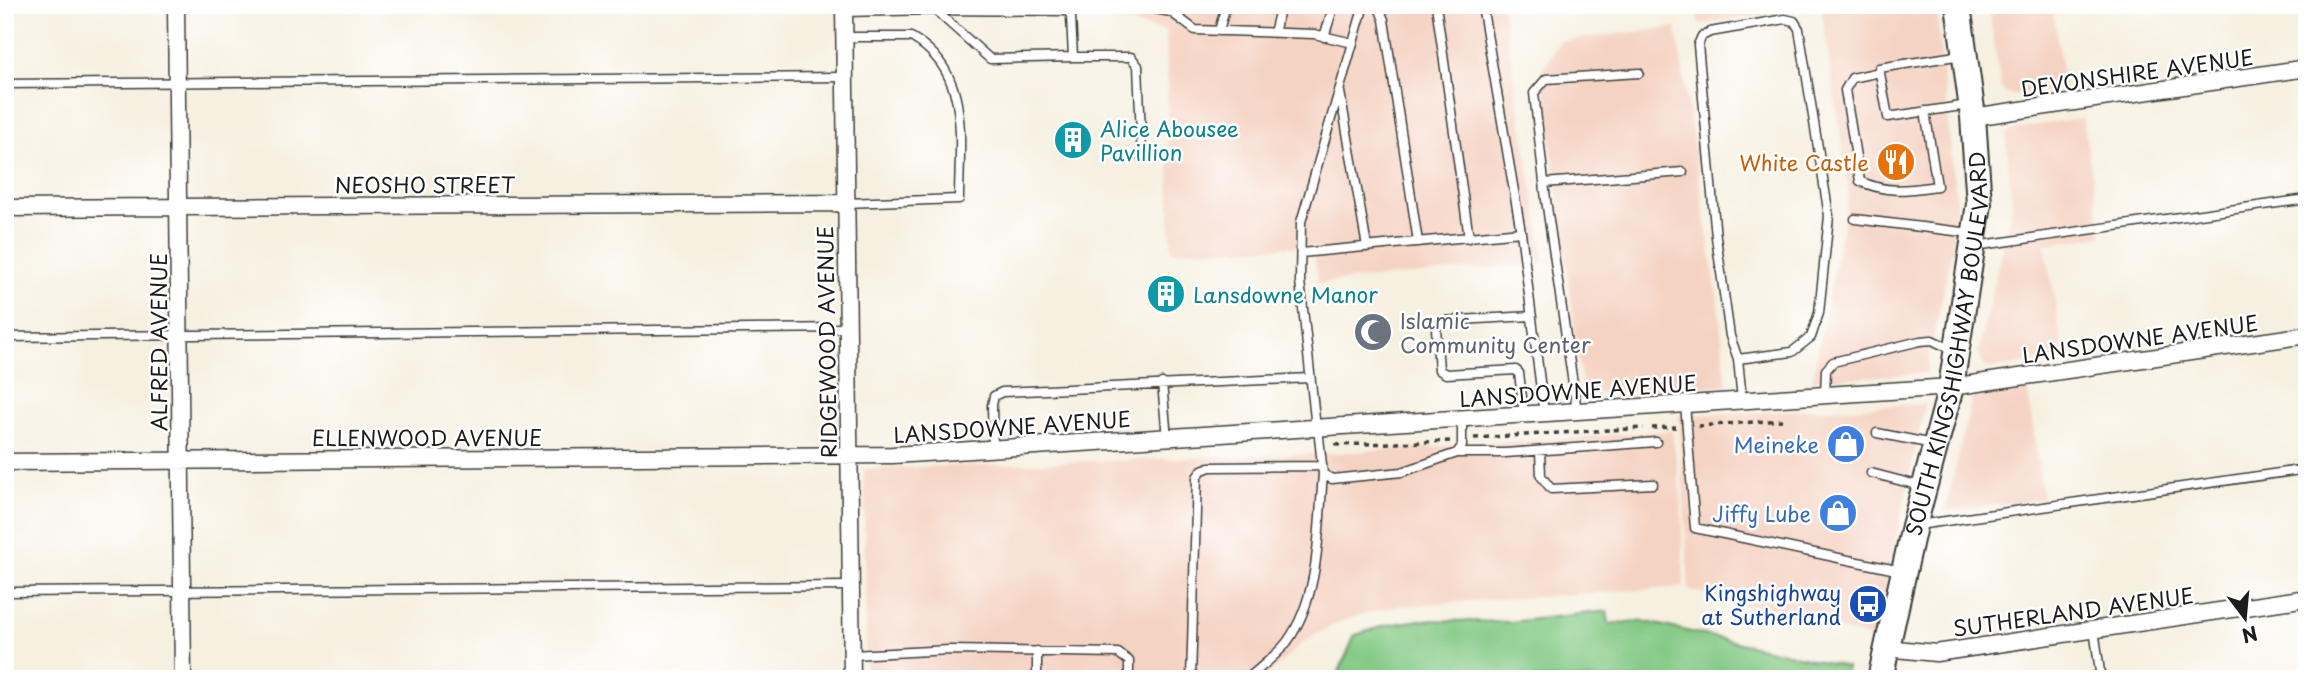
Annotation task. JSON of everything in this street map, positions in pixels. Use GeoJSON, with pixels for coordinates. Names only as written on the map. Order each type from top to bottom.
{"type":"FeatureCollection","features":[{"type":"Feature","properties":{"kind":"main road","name":"SOUTH KINGSHIGHWAY BOULEVARD"},"geometry":{"type":"LineString","coordinates":[[1880,679],[1914,526],[1951,387],[1979,204],[1973,111],[1958,5]]}},
{"type":"Feature","properties":{"kind":"street","name":"ALFRED AVENUE"},"geometry":{"type":"LineString","coordinates":[[176,5],[183,679]]}},
{"type":"Feature","properties":{"kind":"street","name":"RIDGEWOOD AVENUE"},"geometry":{"type":"LineString","coordinates":[[844,9],[852,679]]}},
{"type":"Feature","properties":{"kind":"street","name":"DEVONSHIRE AVENUE"},"geometry":{"type":"LineString","coordinates":[[1973,111],[2307,68]]}},
{"type":"Feature","properties":{"kind":"street","name":"NEOSHO STREET"},"geometry":{"type":"LineString","coordinates":[[5,208],[845,203]]}},
{"type":"Feature","properties":{"kind":"street","name":"LANSDOWNE AVENUE"},"geometry":{"type":"LineString","coordinates":[[849,455],[993,449],[1951,387],[2307,335]]}},
{"type":"Feature","properties":{"kind":"street","name":"ELLENWOOD AVENUE"},"geometry":{"type":"LineString","coordinates":[[5,461],[849,455]]}},
{"type":"Feature","properties":{"kind":"street","name":"SUTHERLAND AVENUE"},"geometry":{"type":"LineString","coordinates":[[1886,648],[1936,653],[2307,598]]}},
{"type":"Feature","properties":{"kind":"lane"},"geometry":{"type":"LineString","coordinates":[[1135,5],[1172,9],[1195,30],[1324,37],[1353,43]]}},
{"type":"Feature","properties":{"kind":"lane"},"geometry":{"type":"LineString","coordinates":[[1219,30],[1226,5]]}},
{"type":"Feature","properties":{"kind":"lane"},"geometry":{"type":"LineString","coordinates":[[1274,33],[1281,5]]}},
{"type":"Feature","properties":{"kind":"lane"},"geometry":{"type":"LineString","coordinates":[[1324,37],[1334,5]]}},
{"type":"Feature","properties":{"kind":"lane"},"geometry":{"type":"LineString","coordinates":[[1247,679],[1287,643],[1303,613],[1313,575],[1322,470],[1300,281],[1301,222],[1364,5]]}},
{"type":"Feature","properties":{"kind":"lane"},"geometry":{"type":"LineString","coordinates":[[1378,5],[1384,20],[1418,242]]}},
{"type":"Feature","properties":{"kind":"lane"},"geometry":{"type":"LineString","coordinates":[[1436,5],[1469,237]]}},
{"type":"Feature","properties":{"kind":"lane"},"geometry":{"type":"LineString","coordinates":[[1482,5],[1521,232],[1544,413]]}},
{"type":"Feature","properties":{"kind":"lane"},"geometry":{"type":"LineString","coordinates":[[844,9],[1068,11],[1071,16],[1073,57]]}},
{"type":"Feature","properties":{"kind":"lane"},"geometry":{"type":"LineString","coordinates":[[935,10],[990,59],[1131,57],[1138,66],[1142,158]]}},
{"type":"Feature","properties":{"kind":"lane"},"geometry":{"type":"LineString","coordinates":[[1738,359],[1792,352],[1811,337],[1819,313],[1829,216],[1799,29],[1794,21],[1785,19],[1710,32],[1702,36],[1698,45],[1716,237],[1730,336],[1738,359],[1742,400]]}},
{"type":"Feature","properties":{"kind":"lane"},"geometry":{"type":"LineString","coordinates":[[844,37],[911,37],[919,41],[948,72],[959,104],[959,199],[845,203]]}},
{"type":"Feature","properties":{"kind":"lane"},"geometry":{"type":"LineString","coordinates":[[1965,54],[1879,68],[1888,117],[1925,111],[1973,111]]}},
{"type":"Feature","properties":{"kind":"lane"},"geometry":{"type":"LineString","coordinates":[[1880,72],[1852,78],[1845,90],[1860,181],[1878,190],[1937,186],[1925,111]]}},
{"type":"Feature","properties":{"kind":"lane"},"geometry":{"type":"LineString","coordinates":[[1577,411],[1544,183],[1534,93],[1546,79],[1639,73]]}},
{"type":"Feature","properties":{"kind":"lane"},"geometry":{"type":"LineString","coordinates":[[5,84],[844,77]]}},
{"type":"Feature","properties":{"kind":"lane"},"geometry":{"type":"LineString","coordinates":[[1339,90],[1367,247]]}},
{"type":"Feature","properties":{"kind":"lane"},"geometry":{"type":"LineString","coordinates":[[1544,183],[1683,172]]}},
{"type":"Feature","properties":{"kind":"lane"},"geometry":{"type":"LineString","coordinates":[[1855,219],[1973,240],[2307,199]]}},
{"type":"Feature","properties":{"kind":"lane"},"geometry":{"type":"LineString","coordinates":[[1301,253],[1521,232]]}},
{"type":"Feature","properties":{"kind":"lane"},"geometry":{"type":"LineString","coordinates":[[1524,414],[1516,370],[1446,374],[1439,370],[1436,328],[1441,321],[1532,316]]}},
{"type":"Feature","properties":{"kind":"lane"},"geometry":{"type":"LineString","coordinates":[[5,337],[849,328]]}},
{"type":"Feature","properties":{"kind":"lane"},"geometry":{"type":"LineString","coordinates":[[1825,395],[1826,370],[1833,362],[1920,341],[1932,340],[1956,351]]}},
{"type":"Feature","properties":{"kind":"lane"},"geometry":{"type":"LineString","coordinates":[[993,449],[992,405],[994,396],[1002,392],[1310,377]]}},
{"type":"Feature","properties":{"kind":"lane"},"geometry":{"type":"LineString","coordinates":[[1162,383],[1167,438]]}},
{"type":"Feature","properties":{"kind":"lane"},"geometry":{"type":"LineString","coordinates":[[1685,404],[1695,528],[1904,572]]}},
{"type":"Feature","properties":{"kind":"lane"},"geometry":{"type":"LineString","coordinates":[[1457,453],[1462,446],[1462,418]]}},
{"type":"Feature","properties":{"kind":"lane"},"geometry":{"type":"LineString","coordinates":[[1878,433],[1936,444]]}},
{"type":"Feature","properties":{"kind":"lane"},"geometry":{"type":"LineString","coordinates":[[1191,679],[1197,478],[1202,470],[1210,467],[1322,470],[1332,479],[1402,472],[1457,453],[1540,451],[1656,442]]}},
{"type":"Feature","properties":{"kind":"lane"},"geometry":{"type":"LineString","coordinates":[[1540,451],[1541,477],[1551,489],[1653,484]]}},
{"type":"Feature","properties":{"kind":"lane"},"geometry":{"type":"LineString","coordinates":[[1914,526],[2307,469]]}},
{"type":"Feature","properties":{"kind":"lane"},"geometry":{"type":"LineString","coordinates":[[1871,473],[1924,487]]}},
{"type":"Feature","properties":{"kind":"lane"},"geometry":{"type":"LineString","coordinates":[[5,592],[850,586]]}},
{"type":"Feature","properties":{"kind":"lane"},"geometry":{"type":"LineString","coordinates":[[2083,679],[2101,678],[2094,629]]}},
{"type":"Feature","properties":{"kind":"lane"},"geometry":{"type":"LineString","coordinates":[[851,654],[1037,651],[1118,653],[1129,661],[1129,679]]}},
{"type":"Feature","properties":{"kind":"lane"},"geometry":{"type":"LineString","coordinates":[[1037,651],[1037,679]]}},
{"type":"Feature","properties":{"kind":"path"},"geometry":{"type":"LineString","coordinates":[[1698,426],[1782,420]]}},
{"type":"Feature","properties":{"kind":"path"},"geometry":{"type":"LineString","coordinates":[[1470,439],[1678,426]]}},
{"type":"Feature","properties":{"kind":"path"},"geometry":{"type":"LineString","coordinates":[[1335,445],[1451,441]]}},
{"type":"Feature","properties":{"kind":"shaded area"},"geometry":{"type":"Polygon","coordinates":[[[1106,5],[1502,5],[1545,263],[1318,283],[1313,246],[1171,251],[1166,31],[1107,18],[1106,5]]]}},
{"type":"Feature","properties":{"kind":"shaded area"},"geometry":{"type":"Polygon","coordinates":[[[1696,5],[1936,5],[1957,210],[1953,247],[1926,373],[1812,380],[1849,194],[1821,6],[1699,25],[1696,5]]]}},
{"type":"Feature","properties":{"kind":"shaded area"},"geometry":{"type":"Polygon","coordinates":[[[1988,5],[2052,5],[2065,89],[2014,95],[2005,93],[2001,88],[1988,5]]]}},
{"type":"Feature","properties":{"kind":"shaded area"},"geometry":{"type":"Polygon","coordinates":[[[1676,27],[1718,302],[1727,385],[1583,394],[1542,70],[1560,41],[1676,27]]]}},
{"type":"Feature","properties":{"kind":"shaded area"},"geometry":{"type":"Polygon","coordinates":[[[2083,118],[2102,236],[2045,244],[2064,357],[1995,368],[1986,367],[1980,360],[1978,351],[2012,205],[2006,134],[2015,129],[2083,118]]]}},
{"type":"Feature","properties":{"kind":"shaded area"},"geometry":{"type":"Polygon","coordinates":[[[2027,385],[2043,499],[1945,511],[1971,401],[1976,394],[2027,385]]]}},
{"type":"Feature","properties":{"kind":"shaded area"},"geometry":{"type":"Polygon","coordinates":[[[1925,404],[1875,639],[1689,590],[1679,416],[1925,404]]]}},
{"type":"Feature","properties":{"kind":"shaded area"},"geometry":{"type":"Polygon","coordinates":[[[1672,431],[1681,493],[1684,587],[1400,606],[1367,613],[1337,623],[1305,641],[1262,679],[866,679],[864,469],[1338,453],[1672,431]]]}},
{"type":"Feature","properties":{"kind":"green space"},"geometry":{"type":"Polygon","coordinates":[[[1607,611],[1609,624],[1642,621],[1847,667],[1844,679],[1336,679],[1355,635],[1387,625],[1420,620],[1510,622],[1607,611]]]}},
{"type":"Feature","properties":{"kind":"place","name":"Alice Abousee Pavillion"},"geometry":{"type":"Point","coordinates":[1073,140]}},
{"type":"Feature","properties":{"kind":"place","name":"White Castle"},"geometry":{"type":"Point","coordinates":[1896,162]}},
{"type":"Feature","properties":{"kind":"place","name":"Lansdowne Manor"},"geometry":{"type":"Point","coordinates":[1166,294]}},
{"type":"Feature","properties":{"kind":"place","name":"Islamic Community Center"},"geometry":{"type":"Point","coordinates":[1373,332]}},
{"type":"Feature","properties":{"kind":"place","name":"Meineke"},"geometry":{"type":"Point","coordinates":[1846,444]}},
{"type":"Feature","properties":{"kind":"place","name":"Jiffy Lube"},"geometry":{"type":"Point","coordinates":[1838,513]}},
{"type":"Feature","properties":{"kind":"place","name":"Kingshighway at Sutherland"},"geometry":{"type":"Point","coordinates":[1868,604]}}]}
